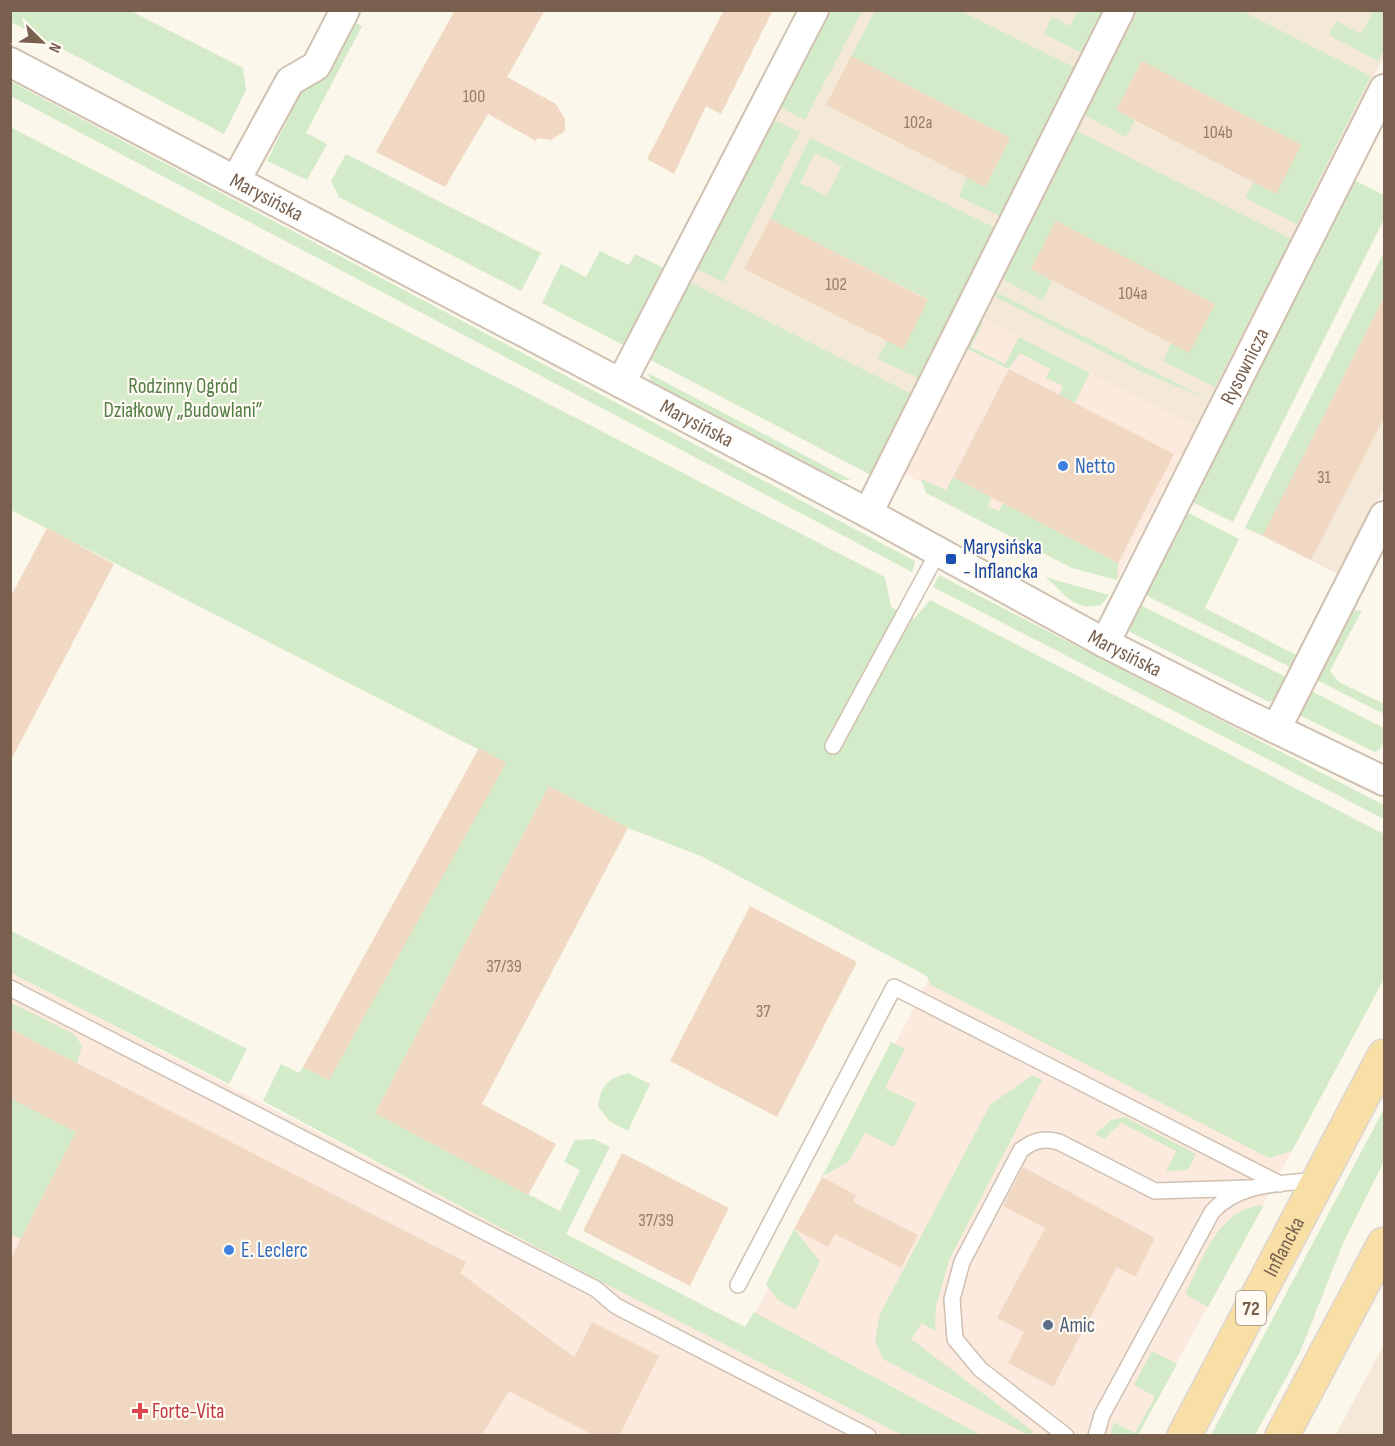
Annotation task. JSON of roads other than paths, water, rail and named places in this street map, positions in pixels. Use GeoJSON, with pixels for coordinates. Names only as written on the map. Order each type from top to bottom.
{"type":"FeatureCollection","features":[{"type":"Feature","properties":{"kind":"main road","name":"Inflancka"},"geometry":{"type":"LineString","coordinates":[[1184,1436],[1384,1056]]}},
{"type":"Feature","properties":{"kind":"main road"},"geometry":{"type":"LineString","coordinates":[[1282,1436],[1384,1244]]}},
{"type":"Feature","properties":{"kind":"street"},"geometry":{"type":"LineString","coordinates":[[236,180],[290,81],[316,66],[345,10]]}},
{"type":"Feature","properties":{"kind":"street"},"geometry":{"type":"LineString","coordinates":[[621,383],[814,10]]}},
{"type":"Feature","properties":{"kind":"street"},"geometry":{"type":"LineString","coordinates":[[868,513],[1120,10]]}},
{"type":"Feature","properties":{"kind":"street","name":"Marysińska"},"geometry":{"type":"LineString","coordinates":[[10,62],[868,513],[1105,643],[1384,781]]}},
{"type":"Feature","properties":{"kind":"street","name":"Rysownicza"},"geometry":{"type":"LineString","coordinates":[[1105,643],[1384,89]]}},
{"type":"Feature","properties":{"kind":"street"},"geometry":{"type":"LineString","coordinates":[[1276,729],[1384,516]]}},
{"type":"Feature","properties":{"kind":"lane"},"geometry":{"type":"LineString","coordinates":[[833,746],[938,552]]}},
{"type":"Feature","properties":{"kind":"lane"},"geometry":{"type":"LineString","coordinates":[[10,987],[596,1290],[616,1306],[840,1429],[868,1436]]}},
{"type":"Feature","properties":{"kind":"lane"},"geometry":{"type":"LineString","coordinates":[[738,1285],[894,987],[1280,1184]]}},
{"type":"Feature","properties":{"kind":"lane"},"geometry":{"type":"LineString","coordinates":[[1066,1436],[980,1370],[955,1339],[952,1299],[962,1262],[1021,1150],[1032,1141],[1047,1139],[1059,1142],[1155,1191],[1249,1188],[1317,1180]]}},
{"type":"Feature","properties":{"kind":"lane"},"geometry":{"type":"LineString","coordinates":[[1096,1436],[1102,1415],[1207,1221],[1224,1200],[1249,1188]]}},
{"type":"Feature","properties":{"kind":"place","name":"Netto"},"geometry":{"type":"Point","coordinates":[1063,466]}},
{"type":"Feature","properties":{"kind":"place","name":"Marysińska - Inflancka"},"geometry":{"type":"Point","coordinates":[951,559]}},
{"type":"Feature","properties":{"kind":"place","name":"E. Leclerc"},"geometry":{"type":"Point","coordinates":[229,1250]}},
{"type":"Feature","properties":{"kind":"place","name":"Amic"},"geometry":{"type":"Point","coordinates":[1048,1325]}},
{"type":"Feature","properties":{"kind":"place","name":"Forte-Vita"},"geometry":{"type":"Point","coordinates":[140,1411]}},
{"type":"Feature","properties":{"kind":"park label","name":"Rodzinny Ogród Działkowy „Budowlani”"},"geometry":{"type":"Point","coordinates":[183,398]}}]}
